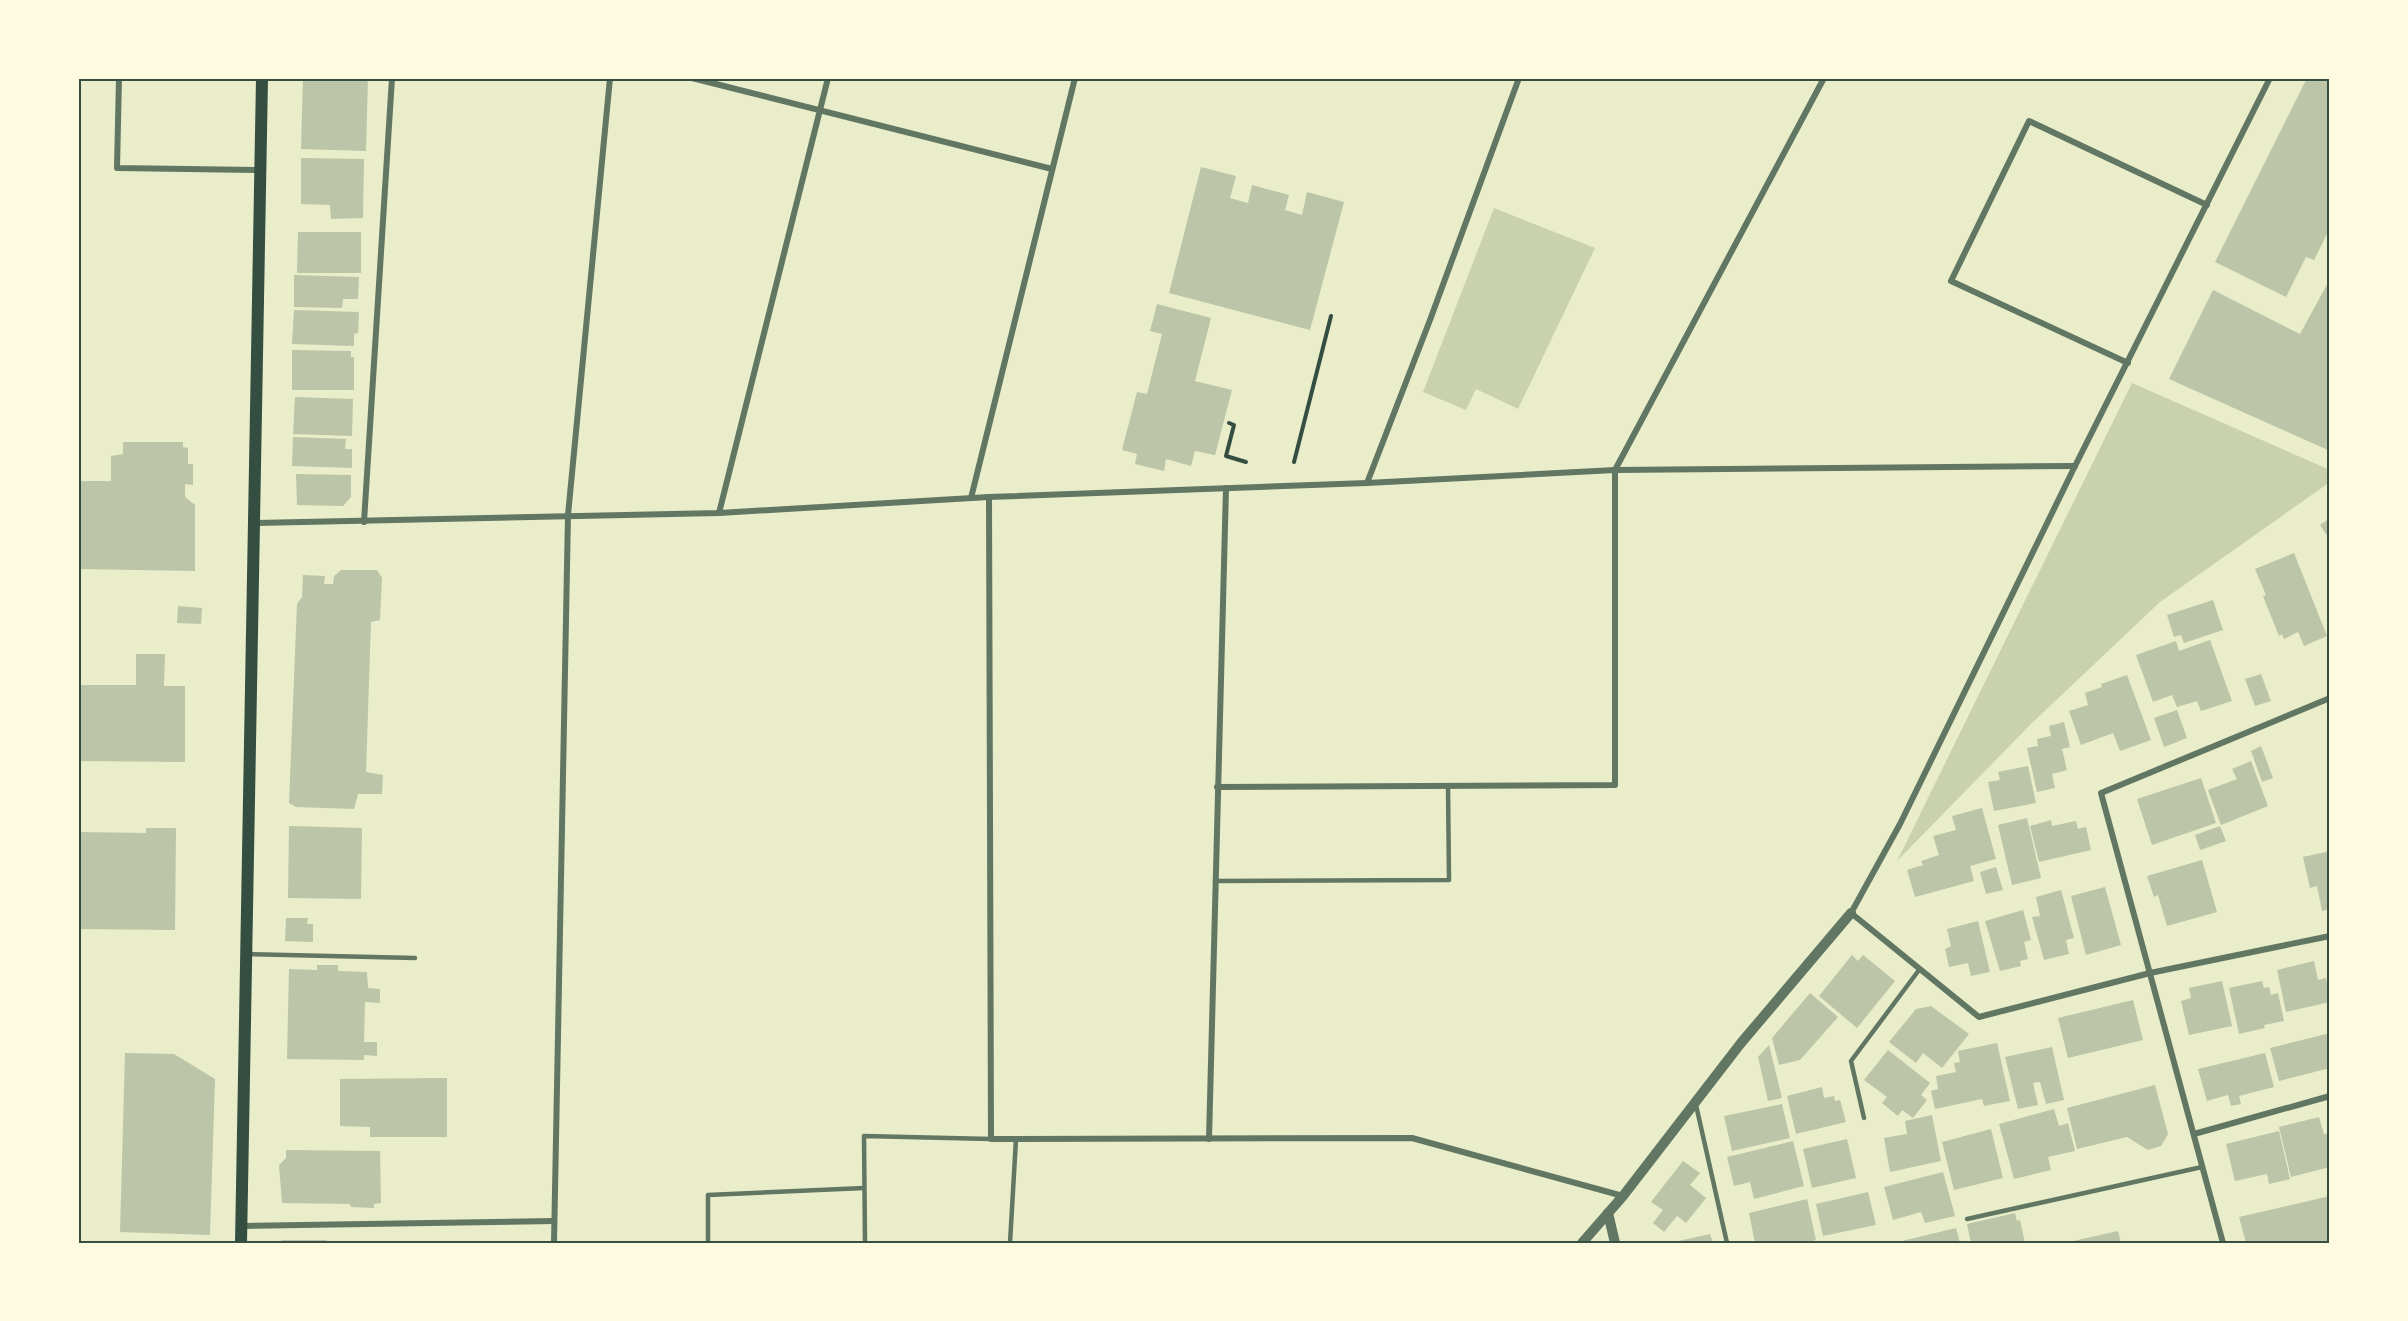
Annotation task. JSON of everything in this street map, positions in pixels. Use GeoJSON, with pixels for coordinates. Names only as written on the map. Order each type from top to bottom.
{"type":"FeatureCollection","features":[{"type":"Feature","properties":{"kind":"main road"},"geometry":{"type":"LineString","coordinates":[[241,1243],[256,523],[262,78]]}},
{"type":"Feature","properties":{"kind":"street"},"geometry":{"type":"LineString","coordinates":[[119,78],[117,168],[260,170]]}},
{"type":"Feature","properties":{"kind":"street"},"geometry":{"type":"LineString","coordinates":[[364,522],[392,78]]}},
{"type":"Feature","properties":{"kind":"street"},"geometry":{"type":"LineString","coordinates":[[554,1243],[568,515],[610,78]]}},
{"type":"Feature","properties":{"kind":"street"},"geometry":{"type":"LineString","coordinates":[[692,78],[1052,169]]}},
{"type":"Feature","properties":{"kind":"street"},"geometry":{"type":"LineString","coordinates":[[719,513],[828,78]]}},
{"type":"Feature","properties":{"kind":"street"},"geometry":{"type":"LineString","coordinates":[[971,498],[1075,78]]}},
{"type":"Feature","properties":{"kind":"street"},"geometry":{"type":"LineString","coordinates":[[1367,483],[1519,78]]}},
{"type":"Feature","properties":{"kind":"street"},"geometry":{"type":"LineString","coordinates":[[1217,787],[1615,786],[1615,470],[1824,78]]}},
{"type":"Feature","properties":{"kind":"street"},"geometry":{"type":"LineString","coordinates":[[1582,1243],[1623,1196],[1741,1043],[1851,913],[1900,824],[2268,79]]}},
{"type":"Feature","properties":{"kind":"street"},"geometry":{"type":"LineString","coordinates":[[2128,363],[1951,281],[2029,121],[2207,205]]}},
{"type":"Feature","properties":{"kind":"street"},"geometry":{"type":"LineString","coordinates":[[256,523],[719,513],[988,497],[1367,483],[1615,470],[2076,466]]}},
{"type":"Feature","properties":{"kind":"street"},"geometry":{"type":"LineString","coordinates":[[1209,1139],[1226,488]]}},
{"type":"Feature","properties":{"kind":"street"},"geometry":{"type":"LineString","coordinates":[[988,497],[991,1139],[1412,1138],[1623,1196]]}},
{"type":"Feature","properties":{"kind":"street"},"geometry":{"type":"LineString","coordinates":[[2223,1243],[2102,793],[2330,698]]}},
{"type":"Feature","properties":{"kind":"street"},"geometry":{"type":"LineString","coordinates":[[1851,913],[1979,1017],[2150,973],[2330,937]]}},
{"type":"Feature","properties":{"kind":"street"},"geometry":{"type":"LineString","coordinates":[[2194,1134],[2330,1096]]}},
{"type":"Feature","properties":{"kind":"street"},"geometry":{"type":"LineString","coordinates":[[1608,1213],[1616,1243]]}},
{"type":"Feature","properties":{"kind":"street"},"geometry":{"type":"LineString","coordinates":[[241,1226],[554,1221]]}},
{"type":"Feature","properties":{"kind":"lane"},"geometry":{"type":"LineString","coordinates":[[1215,881],[1449,880],[1448,786]]}},
{"type":"Feature","properties":{"kind":"lane"},"geometry":{"type":"LineString","coordinates":[[247,954],[416,958]]}},
{"type":"Feature","properties":{"kind":"lane"},"geometry":{"type":"LineString","coordinates":[[1864,1118],[1851,1061],[1919,970]]}},
{"type":"Feature","properties":{"kind":"lane"},"geometry":{"type":"LineString","coordinates":[[1695,1102],[1727,1243]]}},
{"type":"Feature","properties":{"kind":"lane"},"geometry":{"type":"LineString","coordinates":[[865,1243],[864,1136],[991,1139]]}},
{"type":"Feature","properties":{"kind":"lane"},"geometry":{"type":"LineString","coordinates":[[1010,1243],[1016,1139]]}},
{"type":"Feature","properties":{"kind":"lane"},"geometry":{"type":"LineString","coordinates":[[1967,1219],[2202,1167]]}},
{"type":"Feature","properties":{"kind":"lane"},"geometry":{"type":"LineString","coordinates":[[708,1243],[708,1195],[864,1188]]}},
{"type":"Feature","properties":{"kind":"path"},"geometry":{"type":"LineString","coordinates":[[1287,486],[1331,316]]}},
{"type":"Feature","properties":{"kind":"path"},"geometry":{"type":"LineString","coordinates":[[1229,423],[1234,425],[1226,456],[1255,465]]}},
{"type":"Feature","properties":{"kind":"green space"},"geometry":{"type":"Polygon","coordinates":[[[1494,208],[1595,248],[1518,409],[1476,389],[1466,410],[1423,392],[1494,208]]]}},
{"type":"Feature","properties":{"kind":"green space"},"geometry":{"type":"Polygon","coordinates":[[[2132,383],[2330,470],[2330,482],[2160,602],[2031,724],[1897,861],[2132,383]]]}},
{"type":"Feature","properties":{"kind":"building"},"geometry":{"type":"Polygon","coordinates":[[[303,78],[368,78],[366,151],[301,149],[303,78]]]}},
{"type":"Feature","properties":{"kind":"building"},"geometry":{"type":"Polygon","coordinates":[[[2307,78],[2330,78],[2330,228],[2314,260],[2306,257],[2286,297],[2215,262],[2307,78]]]}},
{"type":"Feature","properties":{"kind":"building"},"geometry":{"type":"Polygon","coordinates":[[[301,158],[364,159],[363,218],[331,219],[330,205],[301,204],[301,158]]]}},
{"type":"Feature","properties":{"kind":"building"},"geometry":{"type":"Polygon","coordinates":[[[1201,167],[1236,176],[1230,198],[1248,203],[1252,185],[1289,195],[1285,210],[1302,215],[1307,192],[1344,202],[1310,330],[1169,293],[1201,167]]]}},
{"type":"Feature","properties":{"kind":"building"},"geometry":{"type":"Polygon","coordinates":[[[298,232],[361,232],[361,273],[297,273],[298,232]]]}},
{"type":"Feature","properties":{"kind":"building"},"geometry":{"type":"Polygon","coordinates":[[[294,275],[359,277],[358,299],[343,299],[342,308],[294,307],[294,275]]]}},
{"type":"Feature","properties":{"kind":"building"},"geometry":{"type":"Polygon","coordinates":[[[2330,279],[2330,451],[2169,379],[2213,290],[2300,334],[2330,279]]]}},
{"type":"Feature","properties":{"kind":"building"},"geometry":{"type":"Polygon","coordinates":[[[1157,304],[1211,318],[1195,381],[1232,390],[1215,455],[1195,451],[1191,466],[1166,459],[1164,471],[1135,464],[1137,454],[1122,450],[1137,392],[1147,394],[1162,334],[1150,331],[1157,304]]]}},
{"type":"Feature","properties":{"kind":"building"},"geometry":{"type":"Polygon","coordinates":[[[294,310],[359,312],[358,333],[354,334],[354,346],[292,344],[294,310]]]}},
{"type":"Feature","properties":{"kind":"building"},"geometry":{"type":"Polygon","coordinates":[[[292,350],[351,351],[351,357],[354,357],[354,390],[292,390],[292,350]]]}},
{"type":"Feature","properties":{"kind":"building"},"geometry":{"type":"Polygon","coordinates":[[[295,397],[353,399],[352,436],[293,434],[295,397]]]}},
{"type":"Feature","properties":{"kind":"building"},"geometry":{"type":"Polygon","coordinates":[[[293,437],[346,439],[345,449],[352,449],[352,468],[292,466],[293,437]]]}},
{"type":"Feature","properties":{"kind":"building"},"geometry":{"type":"Polygon","coordinates":[[[123,442],[183,442],[183,447],[188,448],[188,464],[193,464],[193,485],[185,484],[185,497],[195,505],[195,571],[78,569],[78,481],[111,481],[111,456],[123,454],[123,442]]]}},
{"type":"Feature","properties":{"kind":"building"},"geometry":{"type":"Polygon","coordinates":[[[296,474],[351,475],[351,497],[343,506],[297,505],[296,474]]]}},
{"type":"Feature","properties":{"kind":"building"},"geometry":{"type":"Polygon","coordinates":[[[2330,518],[2330,540],[2320,525],[2330,518]]]}},
{"type":"Feature","properties":{"kind":"building"},"geometry":{"type":"Polygon","coordinates":[[[2294,553],[2327,636],[2304,646],[2298,632],[2284,639],[2282,634],[2279,636],[2255,569],[2294,553]]]}},
{"type":"Feature","properties":{"kind":"building"},"geometry":{"type":"Polygon","coordinates":[[[341,570],[377,570],[382,578],[380,620],[371,622],[366,772],[383,775],[382,794],[358,794],[354,809],[296,807],[289,803],[297,604],[302,597],[303,575],[325,576],[324,584],[333,584],[334,576],[341,570]]]}},
{"type":"Feature","properties":{"kind":"building"},"geometry":{"type":"Polygon","coordinates":[[[2213,600],[2223,630],[2184,643],[2181,635],[2174,637],[2167,615],[2213,600]]]}},
{"type":"Feature","properties":{"kind":"building"},"geometry":{"type":"Polygon","coordinates":[[[178,606],[202,608],[201,624],[177,623],[178,606]]]}},
{"type":"Feature","properties":{"kind":"building"},"geometry":{"type":"Polygon","coordinates":[[[2210,640],[2232,701],[2201,711],[2197,701],[2177,707],[2172,695],[2153,702],[2136,655],[2176,641],[2179,651],[2210,640]]]}},
{"type":"Feature","properties":{"kind":"building"},"geometry":{"type":"Polygon","coordinates":[[[136,654],[165,654],[164,686],[185,686],[185,762],[78,761],[78,685],[136,685],[136,654]]]}},
{"type":"Feature","properties":{"kind":"building"},"geometry":{"type":"Polygon","coordinates":[[[2261,674],[2271,701],[2255,706],[2245,679],[2261,674]]]}},
{"type":"Feature","properties":{"kind":"building"},"geometry":{"type":"Polygon","coordinates":[[[2127,675],[2151,740],[2120,751],[2113,733],[2081,745],[2069,711],[2088,705],[2085,693],[2102,687],[2101,684],[2127,675]]]}},
{"type":"Feature","properties":{"kind":"building"},"geometry":{"type":"Polygon","coordinates":[[[2177,710],[2187,738],[2164,747],[2154,718],[2177,710]]]}},
{"type":"Feature","properties":{"kind":"building"},"geometry":{"type":"Polygon","coordinates":[[[2064,722],[2070,747],[2062,749],[2067,770],[2052,774],[2055,788],[2037,792],[2027,748],[2038,746],[2037,739],[2051,736],[2049,726],[2064,722]]]}},
{"type":"Feature","properties":{"kind":"building"},"geometry":{"type":"Polygon","coordinates":[[[2261,746],[2273,778],[2262,782],[2251,751],[2261,746]]]}},
{"type":"Feature","properties":{"kind":"building"},"geometry":{"type":"Polygon","coordinates":[[[2251,761],[2268,806],[2221,825],[2208,790],[2237,779],[2232,769],[2251,761]]]}},
{"type":"Feature","properties":{"kind":"building"},"geometry":{"type":"Polygon","coordinates":[[[2028,766],[2036,803],[1994,811],[1988,782],[2000,780],[1998,772],[2028,766]]]}},
{"type":"Feature","properties":{"kind":"building"},"geometry":{"type":"Polygon","coordinates":[[[2201,778],[2216,823],[2152,845],[2137,799],[2201,778]]]}},
{"type":"Feature","properties":{"kind":"building"},"geometry":{"type":"Polygon","coordinates":[[[1982,808],[1996,859],[1970,866],[1974,881],[1915,897],[1907,870],[1923,865],[1921,861],[1939,855],[1933,836],[1956,830],[1952,816],[1982,808]]]}},
{"type":"Feature","properties":{"kind":"building"},"geometry":{"type":"Polygon","coordinates":[[[2027,818],[2041,878],[2012,885],[1998,825],[2027,818]]]}},
{"type":"Feature","properties":{"kind":"building"},"geometry":{"type":"Polygon","coordinates":[[[2051,820],[2052,826],[2076,821],[2078,829],[2086,827],[2091,850],[2039,862],[2030,826],[2051,820]]]}},
{"type":"Feature","properties":{"kind":"building"},"geometry":{"type":"Polygon","coordinates":[[[289,826],[362,828],[361,899],[288,898],[289,826]]]}},
{"type":"Feature","properties":{"kind":"building"},"geometry":{"type":"Polygon","coordinates":[[[2220,826],[2226,841],[2200,850],[2195,835],[2220,826]]]}},
{"type":"Feature","properties":{"kind":"building"},"geometry":{"type":"Polygon","coordinates":[[[146,828],[176,828],[175,930],[78,929],[78,832],[146,833],[146,828]]]}},
{"type":"Feature","properties":{"kind":"building"},"geometry":{"type":"Polygon","coordinates":[[[2330,851],[2330,909],[2322,911],[2317,886],[2310,888],[2303,857],[2330,851]]]}},
{"type":"Feature","properties":{"kind":"building"},"geometry":{"type":"Polygon","coordinates":[[[2202,860],[2217,912],[2167,926],[2158,895],[2154,897],[2147,876],[2202,860]]]}},
{"type":"Feature","properties":{"kind":"building"},"geometry":{"type":"Polygon","coordinates":[[[1996,867],[2003,890],[1986,894],[1980,872],[1996,867]]]}},
{"type":"Feature","properties":{"kind":"building"},"geometry":{"type":"Polygon","coordinates":[[[2105,887],[2121,945],[2086,955],[2071,896],[2105,887]]]}},
{"type":"Feature","properties":{"kind":"building"},"geometry":{"type":"Polygon","coordinates":[[[2061,890],[2074,938],[2066,940],[2069,954],[2044,960],[2032,917],[2040,916],[2036,897],[2061,890]]]}},
{"type":"Feature","properties":{"kind":"building"},"geometry":{"type":"Polygon","coordinates":[[[2023,910],[2031,940],[2024,942],[2028,959],[2020,961],[2021,966],[2000,971],[1985,921],[2023,910]]]}},
{"type":"Feature","properties":{"kind":"building"},"geometry":{"type":"Polygon","coordinates":[[[286,918],[308,918],[307,924],[313,924],[313,942],[285,941],[286,918]]]}},
{"type":"Feature","properties":{"kind":"building"},"geometry":{"type":"Polygon","coordinates":[[[1978,921],[1990,972],[1971,976],[1968,963],[1949,967],[1945,949],[1951,946],[1947,929],[1978,921]]]}},
{"type":"Feature","properties":{"kind":"building"},"geometry":{"type":"Polygon","coordinates":[[[1852,955],[1858,961],[1863,955],[1895,981],[1857,1028],[1819,996],[1852,955]]]}},
{"type":"Feature","properties":{"kind":"building"},"geometry":{"type":"Polygon","coordinates":[[[2314,961],[2318,980],[2326,978],[2330,1002],[2286,1012],[2277,970],[2314,961]]]}},
{"type":"Feature","properties":{"kind":"building"},"geometry":{"type":"Polygon","coordinates":[[[317,965],[338,965],[338,971],[367,972],[368,988],[380,989],[380,1003],[365,1002],[364,1042],[377,1042],[377,1056],[364,1055],[364,1060],[287,1059],[289,969],[317,970],[317,965]]]}},
{"type":"Feature","properties":{"kind":"building"},"geometry":{"type":"Polygon","coordinates":[[[2222,981],[2232,1026],[2189,1035],[2181,1001],[2191,998],[2189,988],[2222,981]]]}},
{"type":"Feature","properties":{"kind":"building"},"geometry":{"type":"Polygon","coordinates":[[[2262,981],[2264,988],[2269,987],[2271,995],[2278,993],[2284,1021],[2239,1034],[2229,988],[2262,981]]]}},
{"type":"Feature","properties":{"kind":"building"},"geometry":{"type":"Polygon","coordinates":[[[1810,993],[1838,1017],[1800,1060],[1779,1065],[1772,1038],[1810,993]]]}},
{"type":"Feature","properties":{"kind":"building"},"geometry":{"type":"Polygon","coordinates":[[[2133,1000],[2143,1040],[2068,1058],[2058,1018],[2133,1000]]]}},
{"type":"Feature","properties":{"kind":"building"},"geometry":{"type":"Polygon","coordinates":[[[1931,1006],[1969,1034],[1942,1068],[1923,1053],[1916,1063],[1889,1042],[1916,1009],[1931,1006]]]}},
{"type":"Feature","properties":{"kind":"building"},"geometry":{"type":"Polygon","coordinates":[[[2330,1033],[2330,1068],[2279,1081],[2270,1048],[2330,1033]]]}},
{"type":"Feature","properties":{"kind":"building"},"geometry":{"type":"Polygon","coordinates":[[[1997,1043],[2010,1101],[1984,1106],[1982,1099],[1935,1109],[1931,1091],[1938,1089],[1936,1076],[1956,1072],[1954,1063],[1960,1062],[1958,1051],[1997,1043]]]}},
{"type":"Feature","properties":{"kind":"building"},"geometry":{"type":"Polygon","coordinates":[[[1769,1045],[1782,1098],[1768,1101],[1758,1057],[1769,1045]]]}},
{"type":"Feature","properties":{"kind":"building"},"geometry":{"type":"Polygon","coordinates":[[[2052,1047],[2064,1100],[2046,1104],[2040,1082],[2033,1083],[2038,1105],[2018,1109],[2005,1057],[2052,1047]]]}},
{"type":"Feature","properties":{"kind":"building"},"geometry":{"type":"Polygon","coordinates":[[[1888,1050],[1930,1083],[1921,1095],[1927,1100],[1913,1118],[1902,1110],[1898,1116],[1882,1103],[1887,1097],[1864,1080],[1888,1050]]]}},
{"type":"Feature","properties":{"kind":"building"},"geometry":{"type":"Polygon","coordinates":[[[125,1053],[174,1054],[215,1079],[210,1235],[120,1232],[125,1053]]]}},
{"type":"Feature","properties":{"kind":"building"},"geometry":{"type":"Polygon","coordinates":[[[2265,1053],[2274,1087],[2239,1096],[2241,1104],[2231,1106],[2228,1095],[2207,1101],[2198,1069],[2265,1053]]]}},
{"type":"Feature","properties":{"kind":"building"},"geometry":{"type":"Polygon","coordinates":[[[447,1078],[447,1137],[370,1137],[370,1127],[340,1126],[340,1079],[447,1078]]]}},
{"type":"Feature","properties":{"kind":"building"},"geometry":{"type":"Polygon","coordinates":[[[2155,1085],[2168,1134],[2161,1146],[2148,1150],[2127,1137],[2077,1149],[2067,1108],[2155,1085]]]}},
{"type":"Feature","properties":{"kind":"building"},"geometry":{"type":"Polygon","coordinates":[[[1822,1087],[1824,1098],[1834,1096],[1835,1101],[1840,1100],[1846,1122],[1796,1134],[1787,1096],[1822,1087]]]}},
{"type":"Feature","properties":{"kind":"building"},"geometry":{"type":"Polygon","coordinates":[[[1782,1104],[1790,1138],[1732,1151],[1724,1116],[1782,1104]]]}},
{"type":"Feature","properties":{"kind":"building"},"geometry":{"type":"Polygon","coordinates":[[[2054,1109],[2059,1126],[2068,1123],[2075,1151],[2048,1157],[2051,1170],[2014,1179],[1999,1124],[2054,1109]]]}},
{"type":"Feature","properties":{"kind":"building"},"geometry":{"type":"Polygon","coordinates":[[[1932,1115],[1941,1161],[1890,1172],[1884,1138],[1907,1134],[1905,1121],[1932,1115]]]}},
{"type":"Feature","properties":{"kind":"building"},"geometry":{"type":"Polygon","coordinates":[[[2319,1117],[2324,1134],[2330,1133],[2330,1167],[2291,1177],[2279,1127],[2319,1117]]]}},
{"type":"Feature","properties":{"kind":"building"},"geometry":{"type":"Polygon","coordinates":[[[1991,1129],[2003,1178],[1954,1190],[1942,1142],[1991,1129]]]}},
{"type":"Feature","properties":{"kind":"building"},"geometry":{"type":"Polygon","coordinates":[[[2279,1131],[2290,1179],[2269,1184],[2267,1174],[2235,1181],[2226,1144],[2279,1131]]]}},
{"type":"Feature","properties":{"kind":"building"},"geometry":{"type":"Polygon","coordinates":[[[1847,1139],[1856,1178],[1812,1188],[1803,1149],[1847,1139]]]}},
{"type":"Feature","properties":{"kind":"building"},"geometry":{"type":"Polygon","coordinates":[[[1793,1141],[1804,1186],[1754,1199],[1750,1182],[1734,1186],[1727,1157],[1793,1141]]]}},
{"type":"Feature","properties":{"kind":"building"},"geometry":{"type":"Polygon","coordinates":[[[286,1150],[380,1151],[381,1203],[374,1204],[374,1208],[351,1207],[350,1204],[282,1203],[279,1165],[286,1158],[286,1150]]]}},
{"type":"Feature","properties":{"kind":"building"},"geometry":{"type":"Polygon","coordinates":[[[1683,1161],[1700,1173],[1690,1185],[1706,1198],[1686,1223],[1677,1216],[1664,1232],[1653,1223],[1663,1210],[1651,1202],[1683,1161]]]}},
{"type":"Feature","properties":{"kind":"building"},"geometry":{"type":"Polygon","coordinates":[[[1943,1172],[1955,1216],[1925,1223],[1921,1212],[1893,1220],[1884,1187],[1943,1172]]]}},
{"type":"Feature","properties":{"kind":"building"},"geometry":{"type":"Polygon","coordinates":[[[1868,1192],[1876,1225],[1823,1236],[1816,1204],[1868,1192]]]}},
{"type":"Feature","properties":{"kind":"building"},"geometry":{"type":"Polygon","coordinates":[[[2330,1196],[2330,1243],[2246,1243],[2239,1217],[2330,1196]]]}},
{"type":"Feature","properties":{"kind":"building"},"geometry":{"type":"Polygon","coordinates":[[[1807,1199],[1816,1240],[1805,1243],[1755,1243],[1749,1213],[1807,1199]]]}},
{"type":"Feature","properties":{"kind":"building"},"geometry":{"type":"Polygon","coordinates":[[[2015,1213],[2017,1221],[2020,1220],[2025,1243],[1971,1243],[1967,1224],[2015,1213]]]}},
{"type":"Feature","properties":{"kind":"building"},"geometry":{"type":"Polygon","coordinates":[[[1956,1228],[1960,1243],[1903,1243],[1902,1241],[1956,1228]]]}},
{"type":"Feature","properties":{"kind":"building"},"geometry":{"type":"Polygon","coordinates":[[[2118,1231],[2121,1243],[2069,1243],[2069,1242],[2118,1231]]]}},
{"type":"Feature","properties":{"kind":"building"},"geometry":{"type":"Polygon","coordinates":[[[1710,1234],[1713,1243],[1674,1243],[1674,1242],[1710,1234]]]}},
{"type":"Feature","properties":{"kind":"building"},"geometry":{"type":"Polygon","coordinates":[[[282,1240],[327,1240],[327,1243],[276,1243],[282,1240]]]}}]}
